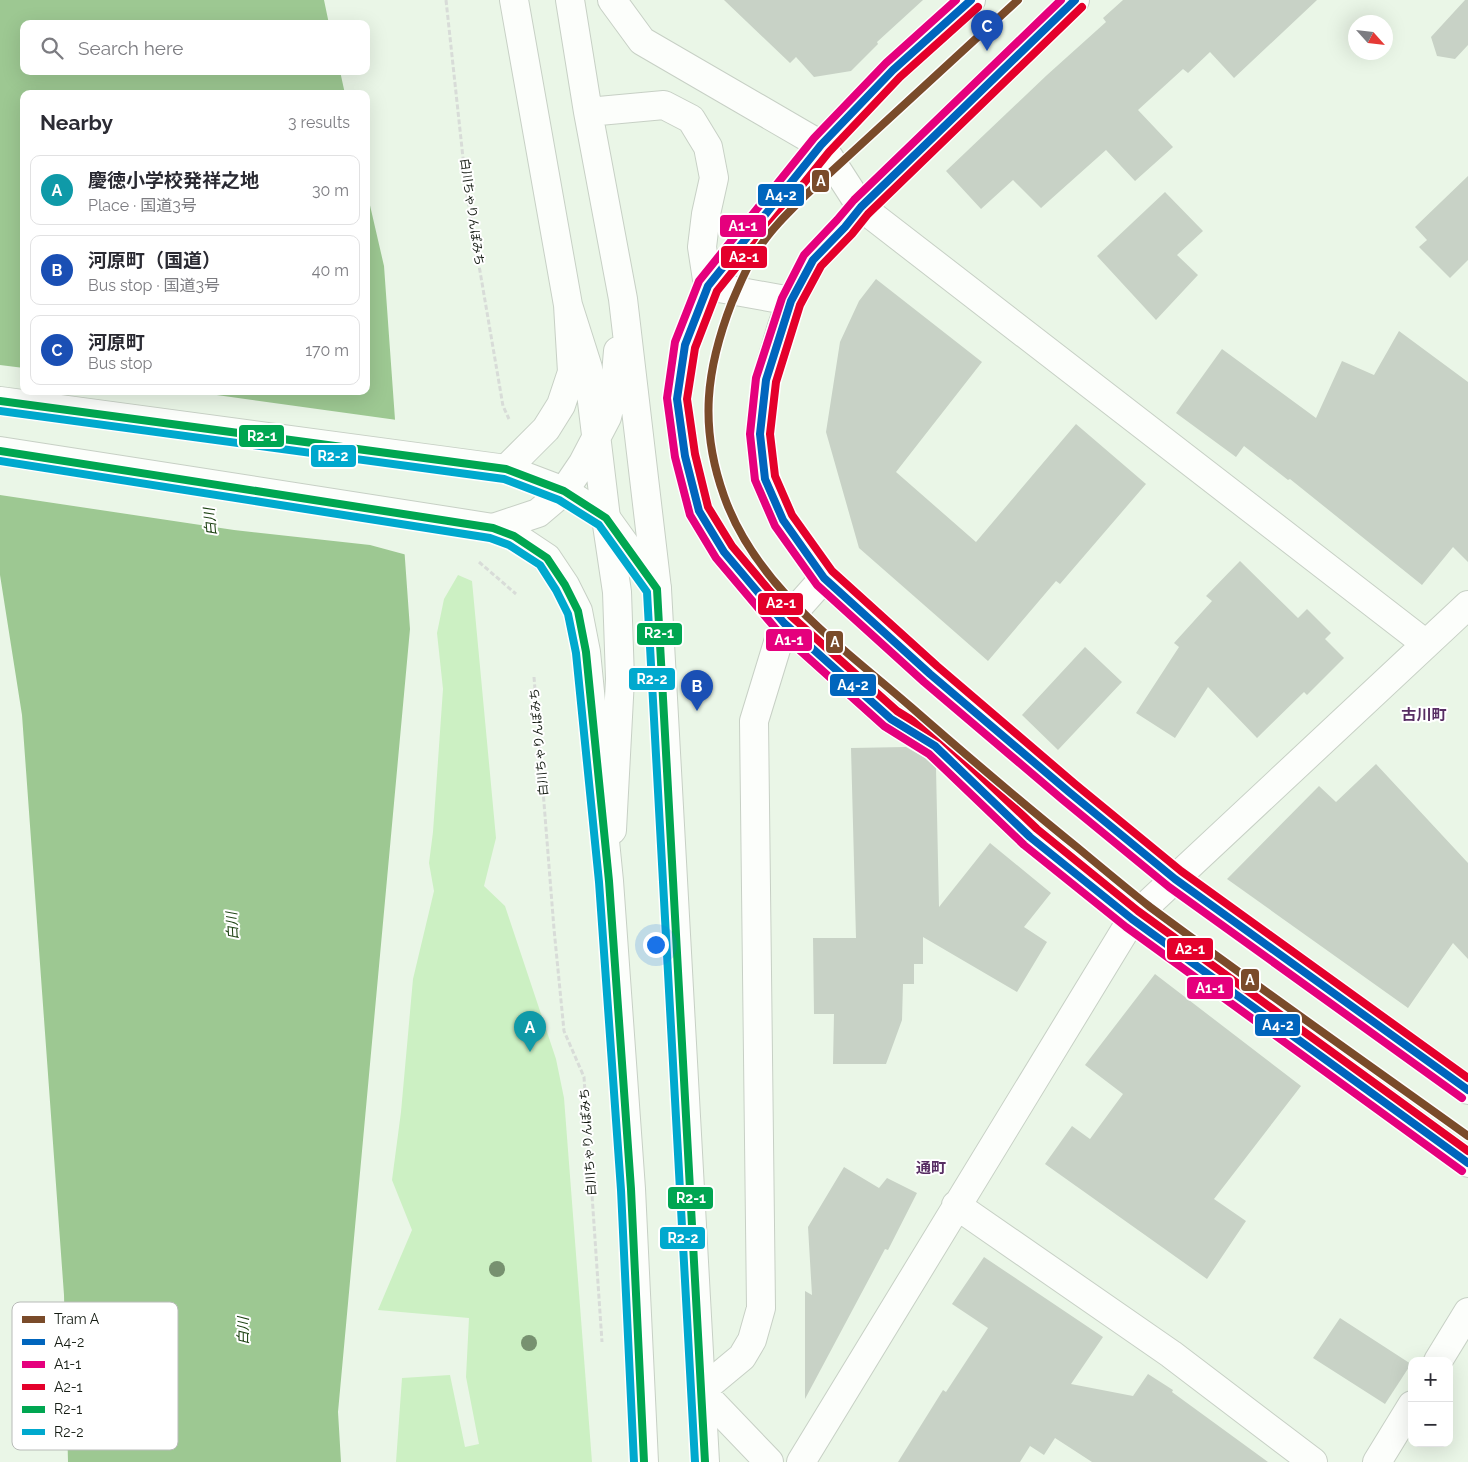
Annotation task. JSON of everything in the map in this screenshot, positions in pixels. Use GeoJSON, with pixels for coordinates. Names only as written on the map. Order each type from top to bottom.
{"type":"FeatureCollection","features":[{"type":"Feature","properties":{"kind":"main road"},"geometry":{"type":"LineString","coordinates":[[506,469],[546,429],[561,404],[572,372],[568,305],[514,0]]}},
{"type":"Feature","properties":{"kind":"main road"},"geometry":{"type":"LineString","coordinates":[[570,0],[588,112],[623,300],[657,589],[705,1462]]}},
{"type":"Feature","properties":{"kind":"main road"},"geometry":{"type":"LineString","coordinates":[[612,0],[642,41],[821,146],[861,207],[1426,644]]}},
{"type":"Feature","properties":{"kind":"main road"},"geometry":{"type":"LineString","coordinates":[[971,0],[893,70],[821,146],[708,286],[685,346],[677,399],[685,456],[699,511],[724,552],[784,623],[891,719],[935,746],[1030,838],[1132,919],[1468,1163]]}},
{"type":"Feature","properties":{"kind":"main road"},"geometry":{"type":"LineString","coordinates":[[1075,0],[861,207],[845,227],[813,260],[791,301],[766,380],[760,434],[764,478],[783,520],[824,578],[937,680],[1175,879],[1468,1090]]}},
{"type":"Feature","properties":{"kind":"main road"},"geometry":{"type":"LineString","coordinates":[[588,112],[664,105],[691,120],[708,147],[714,178],[706,214],[702,247],[708,286]]}},
{"type":"Feature","properties":{"kind":"main road"},"geometry":{"type":"LineString","coordinates":[[708,286],[791,301]]}},
{"type":"Feature","properties":{"kind":"main road"},"geometry":{"type":"LineString","coordinates":[[507,528],[538,513],[564,491],[583,463],[607,417],[615,386],[623,300]]}},
{"type":"Feature","properties":{"kind":"main road"},"geometry":{"type":"LineString","coordinates":[[568,305],[588,368],[617,592],[620,679],[609,881]]}},
{"type":"Feature","properties":{"kind":"main road"},"geometry":{"type":"LineString","coordinates":[[0,401],[506,469],[564,491],[606,518],[657,589]]}},
{"type":"Feature","properties":{"kind":"main road"},"geometry":{"type":"LineString","coordinates":[[0,451],[507,528],[547,558],[565,585],[578,611],[586,652],[609,881],[631,1190],[644,1462]]}},
{"type":"Feature","properties":{"kind":"main road"},"geometry":{"type":"LineString","coordinates":[[701,1391],[742,1357],[752,1340],[761,1308],[754,721],[784,623],[824,578]]}},
{"type":"Feature","properties":{"kind":"main road"},"geometry":{"type":"LineString","coordinates":[[800,1462],[1132,919],[1468,606]]}},
{"type":"Feature","properties":{"kind":"main road"},"geometry":{"type":"LineString","coordinates":[[956,1205],[1171,1354],[1313,1462]]}},
{"type":"Feature","properties":{"kind":"main road"},"geometry":{"type":"LineString","coordinates":[[1440,1357],[1468,1312]]}},
{"type":"Feature","properties":{"kind":"main road"},"geometry":{"type":"LineString","coordinates":[[701,1391],[769,1462]]}},
{"type":"Feature","properties":{"kind":"main road"},"geometry":{"type":"LineString","coordinates":[[1377,1462],[1408,1411]]}},
{"type":"Feature","properties":{"kind":"path","name":"白川ちゃりんぽみち"},"geometry":{"type":"LineString","coordinates":[[446,0],[467,195],[504,406],[510,422]]}},
{"type":"Feature","properties":{"kind":"path","name":"白川ちゃりんぽみち"},"geometry":{"type":"LineString","coordinates":[[534,677],[564,1031],[584,1077],[602,1344]]}},
{"type":"Feature","properties":{"kind":"shaded area"},"geometry":{"type":"Polygon","coordinates":[[[458,575],[472,581],[496,838],[484,886],[505,906],[556,1059],[564,1098],[592,1462],[396,1462],[402,1378],[450,1375],[465,1447],[479,1444],[466,1377],[469,1318],[378,1310],[412,1230],[392,1180],[401,1112],[413,979],[434,891],[429,863],[433,832],[443,689],[437,633],[444,599],[458,575]]]}},
{"type":"Feature","properties":{"kind":"water","name":"白川"},"geometry":{"type":"Polygon","coordinates":[[[0,0],[324,0],[328,20],[20,20],[20,75],[341,75],[344,90],[20,90],[20,395],[370,395],[370,205],[384,266],[410,629],[338,1412],[341,1462],[68,1462],[68,1450],[178,1450],[178,1302],[64,1302],[22,715],[0,575],[0,0]]]}},
{"type":"Feature","properties":{"kind":"pier"},"geometry":{"type":"Polygon","coordinates":[[[0,365],[20,368],[20,395],[217,395],[397,420],[407,555],[370,545],[234,530],[0,495],[0,365]]]}},
{"type":"Feature","properties":{"kind":"building"},"geometry":{"type":"Polygon","coordinates":[[[724,0],[923,0],[877,42],[878,44],[851,71],[814,77],[796,57],[790,63],[724,0]]]}},
{"type":"Feature","properties":{"kind":"building"},"geometry":{"type":"Polygon","coordinates":[[[1123,0],[1317,0],[1234,78],[1210,52],[1188,73],[1183,69],[1138,110],[1173,147],[1135,181],[1106,150],[1041,208],[1013,180],[981,209],[946,171],[1106,22],[1103,18],[1123,0]]]}},
{"type":"Feature","properties":{"kind":"building"},"geometry":{"type":"Polygon","coordinates":[[[1465,0],[1468,0],[1468,45],[1455,59],[1437,56],[1431,37],[1465,0]]]}},
{"type":"Feature","properties":{"kind":"building"},"geometry":{"type":"Polygon","coordinates":[[[1468,176],[1468,260],[1450,278],[1419,247],[1427,240],[1415,227],[1468,176]]]}},
{"type":"Feature","properties":{"kind":"building"},"geometry":{"type":"Polygon","coordinates":[[[1165,192],[1203,231],[1177,255],[1198,275],[1156,320],[1097,256],[1165,192]]]}},
{"type":"Feature","properties":{"kind":"building"},"geometry":{"type":"Polygon","coordinates":[[[876,279],[982,362],[896,472],[976,542],[1076,424],[1146,484],[1060,584],[1056,581],[988,661],[859,548],[826,432],[840,342],[859,301],[876,279]]]}},
{"type":"Feature","properties":{"kind":"building"},"geometry":{"type":"Polygon","coordinates":[[[1399,331],[1468,382],[1468,562],[1453,547],[1422,585],[1290,479],[1288,480],[1244,446],[1236,457],[1176,413],[1222,349],[1316,418],[1342,361],[1374,375],[1399,331]]]}},
{"type":"Feature","properties":{"kind":"building"},"geometry":{"type":"Polygon","coordinates":[[[1240,561],[1298,618],[1307,609],[1331,633],[1325,639],[1344,658],[1307,695],[1304,692],[1257,738],[1208,687],[1175,738],[1136,713],[1179,647],[1174,643],[1212,601],[1206,596],[1240,561]]]}},
{"type":"Feature","properties":{"kind":"building"},"geometry":{"type":"Polygon","coordinates":[[[1085,647],[1122,682],[1058,750],[1022,715],[1085,647]]]}},
{"type":"Feature","properties":{"kind":"building"},"geometry":{"type":"Polygon","coordinates":[[[906,747],[925,758],[936,768],[939,907],[990,843],[1051,893],[1024,927],[1047,942],[1017,992],[923,937],[923,964],[914,964],[914,984],[903,984],[902,1020],[886,1064],[833,1064],[834,1014],[814,1014],[813,938],[856,938],[851,748],[906,747]]]}},
{"type":"Feature","properties":{"kind":"building"},"geometry":{"type":"Polygon","coordinates":[[[1376,764],[1468,863],[1468,959],[1453,943],[1408,1008],[1227,879],[1319,786],[1336,802],[1376,764]]]}},
{"type":"Feature","properties":{"kind":"building"},"geometry":{"type":"Polygon","coordinates":[[[1155,974],[1301,1086],[1214,1199],[1246,1221],[1207,1279],[1045,1164],[1072,1126],[1090,1139],[1123,1094],[1085,1065],[1155,974]]]}},
{"type":"Feature","properties":{"kind":"building"},"geometry":{"type":"Polygon","coordinates":[[[844,1167],[879,1188],[887,1178],[917,1193],[888,1250],[885,1249],[805,1399],[805,1291],[812,1295],[808,1227],[844,1167]]]}},
{"type":"Feature","properties":{"kind":"building"},"geometry":{"type":"Polygon","coordinates":[[[984,1257],[1103,1337],[1071,1384],[1133,1396],[1148,1374],[1173,1390],[1172,1392],[1268,1462],[1092,1462],[1055,1438],[1044,1455],[1030,1446],[1020,1462],[898,1462],[943,1390],[946,1392],[988,1328],[952,1304],[984,1257]]]}},
{"type":"Feature","properties":{"kind":"building"},"geometry":{"type":"Polygon","coordinates":[[[1340,1318],[1408,1362],[1408,1369],[1385,1404],[1313,1358],[1340,1318]]]}},
{"type":"Feature","properties":{"kind":"tram line","name":"A"},"geometry":{"type":"LineString","coordinates":[[1018,0],[807,194],[775,227],[755,254],[732,302],[723,327],[711,374],[709,398],[711,446],[724,496],[738,529],[757,559],[779,587],[803,613],[857,661],[1015,796],[1150,907],[1468,1136]]}},
{"type":"Feature","properties":{"kind":"transit line","name":"A1-1"},"geometry":{"type":"LineString","coordinates":[[956,0],[886,63],[814,138],[699,281],[675,342],[667,398],[675,457],[690,515],[716,558],[776,629],[884,726],[929,754],[1024,845],[1126,927],[1462,1171]]}},
{"type":"Feature","properties":{"kind":"transit line","name":"A4-2"},"geometry":{"type":"LineString","coordinates":[[971,0],[893,70],[821,145],[708,286],[685,345],[677,399],[685,456],[699,511],[724,552],[784,623],[891,719],[935,746],[1030,837],[1132,919],[1468,1163]]}},
{"type":"Feature","properties":{"kind":"transit line","name":"A1-1"},"geometry":{"type":"LineString","coordinates":[[1061,0],[854,200],[804,255],[782,298],[756,378],[750,434],[755,480],[775,526],[817,585],[924,682],[1169,887],[1462,1098]]}},
{"type":"Feature","properties":{"kind":"transit line","name":"A4-2"},"geometry":{"type":"LineString","coordinates":[[1075,0],[861,207],[845,227],[813,260],[791,301],[766,380],[760,434],[765,479],[783,520],[824,578],[930,674],[1175,879],[1468,1090]]}},
{"type":"Feature","properties":{"kind":"transit line","name":"A2-1"},"geometry":{"type":"LineString","coordinates":[[978,7],[900,77],[829,152],[717,291],[695,348],[687,399],[695,454],[708,507],[732,546],[791,616],[897,711],[942,739],[1037,829],[1138,911],[1468,1151]]}},
{"type":"Feature","properties":{"kind":"transit line","name":"A2-1"},"geometry":{"type":"LineString","coordinates":[[1082,7],[868,214],[852,234],[821,266],[800,305],[776,382],[770,434],[775,476],[792,515],[832,571],[937,666],[1075,784],[1181,871],[1468,1078]]}},
{"type":"Feature","properties":{"kind":"transit line","name":"R2-1"},"geometry":{"type":"LineString","coordinates":[[0,401],[506,469],[564,491],[606,518],[657,589],[705,1462]]}},
{"type":"Feature","properties":{"kind":"transit line","name":"R2-2"},"geometry":{"type":"LineString","coordinates":[[0,411],[504,479],[559,500],[599,525],[647,592],[695,1462]]}},
{"type":"Feature","properties":{"kind":"transit line","name":"R2-1"},"geometry":{"type":"LineString","coordinates":[[0,451],[493,528],[514,536],[547,558],[565,585],[578,611],[586,652],[609,881],[631,1189],[644,1462]]}},
{"type":"Feature","properties":{"kind":"transit line","name":"R2-2"},"geometry":{"type":"LineString","coordinates":[[0,461],[490,538],[509,545],[540,565],[556,590],[568,614],[576,653],[599,882],[621,1190],[634,1462]]}},
{"type":"Feature","properties":{"kind":"place","name":"河原町"},"geometry":{"type":"Point","coordinates":[987,51]}},
{"type":"Feature","properties":{"kind":"place","name":"河原町（国道）"},"geometry":{"type":"Point","coordinates":[697,711]}},
{"type":"Feature","properties":{"kind":"place","name":"慶徳小学校発祥之地"},"geometry":{"type":"Point","coordinates":[530,1052]}},
{"type":"Feature","properties":{"kind":"district","name":"古川町"},"geometry":{"type":"Point","coordinates":[1424,715]}},
{"type":"Feature","properties":{"kind":"district","name":"通町"},"geometry":{"type":"Point","coordinates":[931,1168]}}]}
